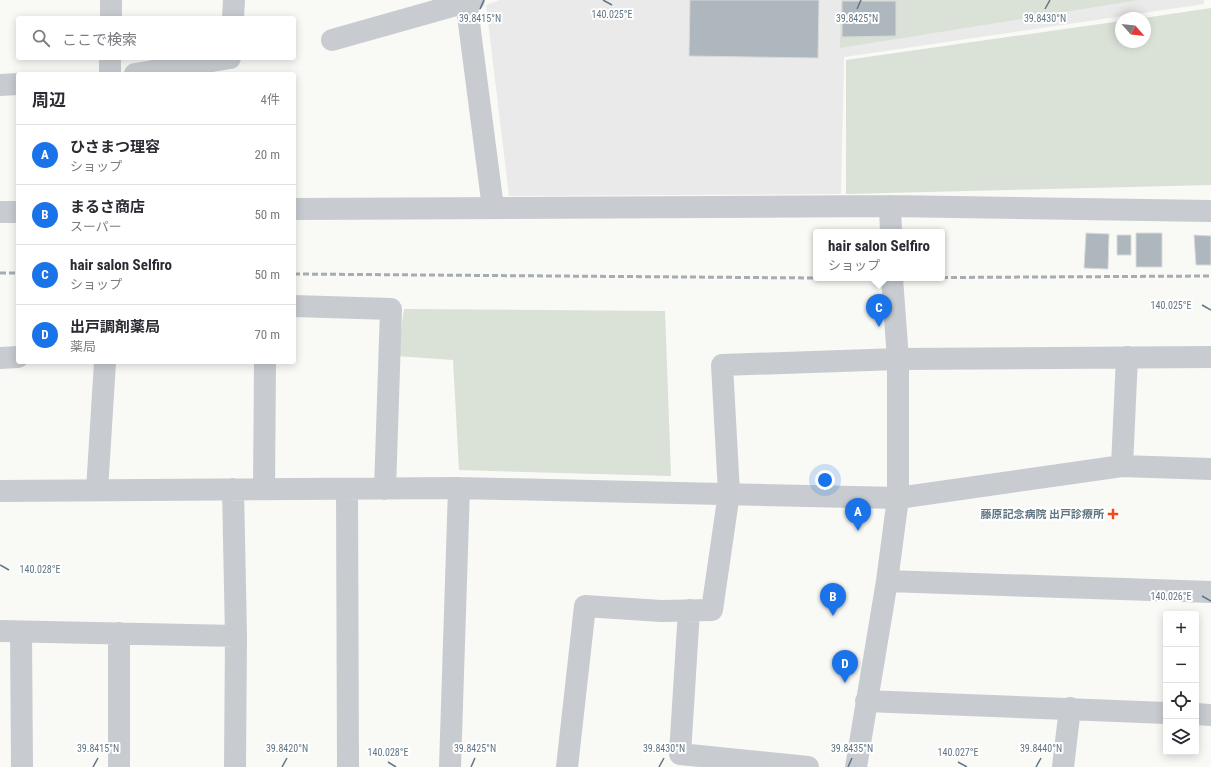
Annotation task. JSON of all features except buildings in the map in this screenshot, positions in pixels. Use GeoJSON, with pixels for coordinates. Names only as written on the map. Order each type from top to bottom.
{"type":"FeatureCollection","features":[{"type":"Feature","properties":{"kind":"street"},"geometry":{"type":"LineString","coordinates":[[111,0],[111,16]]}},
{"type":"Feature","properties":{"kind":"street"},"geometry":{"type":"LineString","coordinates":[[234,0],[234,16]]}},
{"type":"Feature","properties":{"kind":"street"},"geometry":{"type":"LineString","coordinates":[[332,40],[469,1],[493,208]]}},
{"type":"Feature","properties":{"kind":"street"},"geometry":{"type":"LineString","coordinates":[[110,60],[110,72]]}},
{"type":"Feature","properties":{"kind":"street"},"geometry":{"type":"LineString","coordinates":[[147,72],[218,60]]}},
{"type":"Feature","properties":{"kind":"street"},"geometry":{"type":"LineString","coordinates":[[0,85],[16,84]]}},
{"type":"Feature","properties":{"kind":"street"},"geometry":{"type":"LineString","coordinates":[[890,206],[891,229]]}},
{"type":"Feature","properties":{"kind":"street"},"geometry":{"type":"LineString","coordinates":[[296,209],[890,206],[1211,211]]}},
{"type":"Feature","properties":{"kind":"street"},"geometry":{"type":"LineString","coordinates":[[0,212],[16,212]]}},
{"type":"Feature","properties":{"kind":"street"},"geometry":{"type":"LineString","coordinates":[[856,767],[887,581],[898,498],[898,359],[892,281]]}},
{"type":"Feature","properties":{"kind":"street"},"geometry":{"type":"LineString","coordinates":[[296,306],[391,309],[385,489]]}},
{"type":"Feature","properties":{"kind":"street"},"geometry":{"type":"LineString","coordinates":[[567,767],[585,606],[661,611],[712,610],[729,493],[722,365],[898,359],[1211,356]]}},
{"type":"Feature","properties":{"kind":"street"},"geometry":{"type":"LineString","coordinates":[[0,358],[16,357]]}},
{"type":"Feature","properties":{"kind":"street"},"geometry":{"type":"LineString","coordinates":[[1122,466],[1127,357]]}},
{"type":"Feature","properties":{"kind":"street"},"geometry":{"type":"LineString","coordinates":[[97,490],[104,364]]}},
{"type":"Feature","properties":{"kind":"street"},"geometry":{"type":"LineString","coordinates":[[264,489],[265,364]]}},
{"type":"Feature","properties":{"kind":"street"},"geometry":{"type":"LineString","coordinates":[[0,491],[459,488],[898,498],[1122,466],[1211,469]]}},
{"type":"Feature","properties":{"kind":"street"},"geometry":{"type":"LineString","coordinates":[[450,767],[459,488]]}},
{"type":"Feature","properties":{"kind":"street"},"geometry":{"type":"LineString","coordinates":[[233,489],[236,636],[235,767]]}},
{"type":"Feature","properties":{"kind":"street"},"geometry":{"type":"LineString","coordinates":[[347,489],[348,767]]}},
{"type":"Feature","properties":{"kind":"street"},"geometry":{"type":"LineString","coordinates":[[887,581],[1211,592]]}},
{"type":"Feature","properties":{"kind":"street"},"geometry":{"type":"LineString","coordinates":[[689,610],[680,754],[808,767]]}},
{"type":"Feature","properties":{"kind":"street"},"geometry":{"type":"LineString","coordinates":[[22,767],[10,631],[236,636]]}},
{"type":"Feature","properties":{"kind":"street"},"geometry":{"type":"LineString","coordinates":[[119,633],[119,767]]}},
{"type":"Feature","properties":{"kind":"street"},"geometry":{"type":"LineString","coordinates":[[866,701],[1163,713]]}},
{"type":"Feature","properties":{"kind":"street"},"geometry":{"type":"LineString","coordinates":[[1063,767],[1070,708]]}},
{"type":"Feature","properties":{"kind":"street"},"geometry":{"type":"LineString","coordinates":[[1199,714],[1211,715]]}},
{"type":"Feature","properties":{"kind":"shaded area"},"geometry":{"type":"Polygon","coordinates":[[[500,0],[1204,0],[1204,4],[1150,12],[1115,12],[1115,17],[844,57],[841,194],[509,196],[486,5],[500,0]]]}},
{"type":"Feature","properties":{"kind":"shaded area"},"geometry":{"type":"Polygon","coordinates":[[[841,0],[1139,0],[840,48],[841,0]]]}},
{"type":"Feature","properties":{"kind":"shaded area"},"geometry":{"type":"Polygon","coordinates":[[[1211,8],[1211,185],[846,194],[846,60],[1115,22],[1115,48],[1151,48],[1151,17],[1211,8]]]}},
{"type":"Feature","properties":{"kind":"shaded area"},"geometry":{"type":"Polygon","coordinates":[[[404,309],[665,311],[671,476],[459,470],[453,360],[397,356],[404,309]]]}},
{"type":"Feature","properties":{"kind":"railway"},"geometry":{"type":"LineString","coordinates":[[0,273],[16,273]]}},
{"type":"Feature","properties":{"kind":"railway"},"geometry":{"type":"LineString","coordinates":[[296,274],[813,278]]}},
{"type":"Feature","properties":{"kind":"railway"},"geometry":{"type":"LineString","coordinates":[[945,278],[1211,276]]}},
{"type":"Feature","properties":{"kind":"place","name":"hair salon Selfiro"},"geometry":{"type":"Point","coordinates":[879,327]}},
{"type":"Feature","properties":{"kind":"place","name":"藤原記念病院 出戸診療所"},"geometry":{"type":"Point","coordinates":[1113,514]}},
{"type":"Feature","properties":{"kind":"place","name":"ひさまつ理容"},"geometry":{"type":"Point","coordinates":[858,531]}},
{"type":"Feature","properties":{"kind":"place","name":"まるさ商店"},"geometry":{"type":"Point","coordinates":[833,616]}},
{"type":"Feature","properties":{"kind":"place","name":"出戸調剤薬局"},"geometry":{"type":"Point","coordinates":[845,683]}}]}
